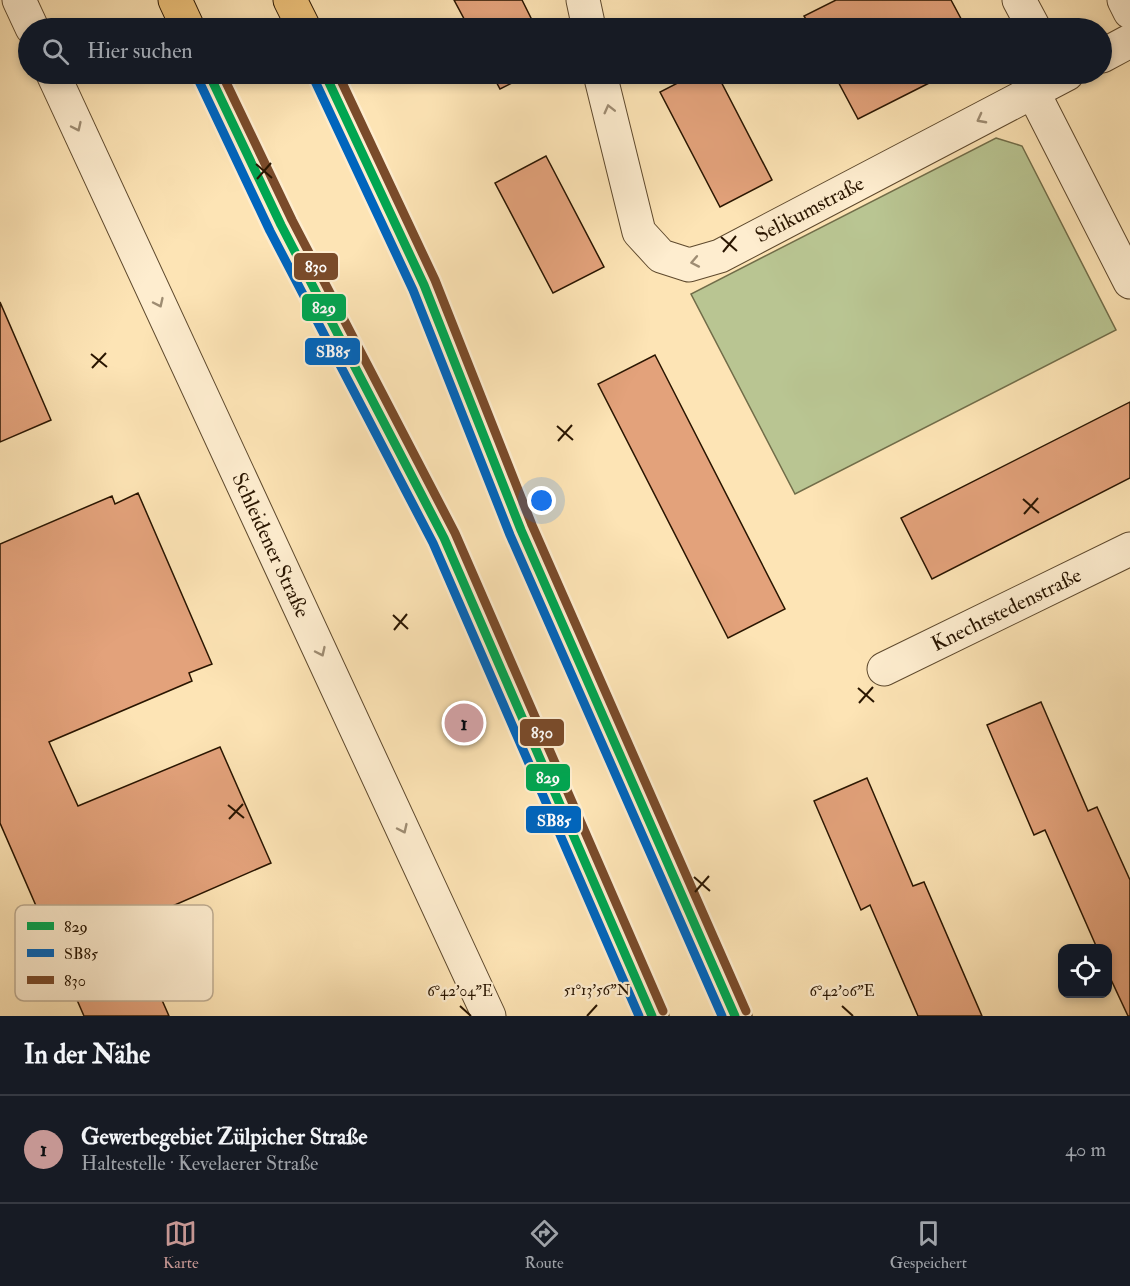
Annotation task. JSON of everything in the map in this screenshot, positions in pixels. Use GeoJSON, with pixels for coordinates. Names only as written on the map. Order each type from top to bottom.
{"type":"FeatureCollection","features":[{"type":"Feature","properties":{"kind":"main road"},"geometry":{"type":"LineString","coordinates":[[175,0],[183,18]]}},
{"type":"Feature","properties":{"kind":"main road"},"geometry":{"type":"LineString","coordinates":[[290,0],[299,18]]}},
{"type":"Feature","properties":{"kind":"main road"},"geometry":{"type":"LineString","coordinates":[[214,84],[281,225],[444,538],[652,1016]]}},
{"type":"Feature","properties":{"kind":"main road"},"geometry":{"type":"LineString","coordinates":[[330,84],[423,285],[521,530],[735,1016]]}},
{"type":"Feature","properties":{"kind":"street"},"geometry":{"type":"LineString","coordinates":[[19,0],[27,18]]}},
{"type":"Feature","properties":{"kind":"street"},"geometry":{"type":"LineString","coordinates":[[583,0],[587,18]]}},
{"type":"Feature","properties":{"kind":"street"},"geometry":{"type":"LineString","coordinates":[[1019,0],[1029,18]]}},
{"type":"Feature","properties":{"kind":"street"},"geometry":{"type":"LineString","coordinates":[[1124,0],[1130,12]]}},
{"type":"Feature","properties":{"kind":"street"},"geometry":{"type":"LineString","coordinates":[[1112,50],[1130,41]]}},
{"type":"Feature","properties":{"kind":"street","name":"Schleidener Straße"},"geometry":{"type":"LineString","coordinates":[[58,84],[489,1016]]}},
{"type":"Feature","properties":{"kind":"street","name":"Selikumstraße"},"geometry":{"type":"LineString","coordinates":[[602,84],[639,232],[661,256],[689,266],[720,256],[1045,84]]}},
{"type":"Feature","properties":{"kind":"street"},"geometry":{"type":"LineString","coordinates":[[1056,84],[1130,282]]}},
{"type":"Feature","properties":{"kind":"street","name":"Knechtstedenstraße"},"geometry":{"type":"LineString","coordinates":[[884,669],[1130,549]]}},
{"type":"Feature","properties":{"kind":"green space"},"geometry":{"type":"Polygon","coordinates":[[[996,138],[1022,146],[1116,330],[795,494],[691,294],[996,138]]]}},
{"type":"Feature","properties":{"kind":"building"},"geometry":{"type":"Polygon","coordinates":[[[454,0],[522,0],[531,18],[464,18],[454,0]]]}},
{"type":"Feature","properties":{"kind":"building"},"geometry":{"type":"Polygon","coordinates":[[[836,0],[951,0],[961,18],[805,18],[804,16],[836,0]]]}},
{"type":"Feature","properties":{"kind":"building"},"geometry":{"type":"Polygon","coordinates":[[[497,84],[510,84],[500,89],[497,84]]]}},
{"type":"Feature","properties":{"kind":"building"},"geometry":{"type":"Polygon","coordinates":[[[676,84],[722,84],[772,180],[720,207],[660,92],[676,84]]]}},
{"type":"Feature","properties":{"kind":"building"},"geometry":{"type":"Polygon","coordinates":[[[839,84],[927,84],[858,119],[839,84]]]}},
{"type":"Feature","properties":{"kind":"building"},"geometry":{"type":"Polygon","coordinates":[[[546,156],[604,267],[553,293],[495,183],[546,156]]]}},
{"type":"Feature","properties":{"kind":"building"},"geometry":{"type":"Polygon","coordinates":[[[0,302],[51,420],[0,442],[0,302]]]}},
{"type":"Feature","properties":{"kind":"building"},"geometry":{"type":"Polygon","coordinates":[[[655,355],[785,609],[728,638],[598,384],[655,355]]]}},
{"type":"Feature","properties":{"kind":"building"},"geometry":{"type":"Polygon","coordinates":[[[1130,402],[1130,478],[932,579],[901,518],[1130,402]]]}},
{"type":"Feature","properties":{"kind":"building"},"geometry":{"type":"Polygon","coordinates":[[[138,493],[212,664],[189,673],[192,681],[49,742],[78,806],[220,747],[271,863],[175,905],[36,905],[0,823],[0,544],[112,496],[115,504],[138,493]]]}},
{"type":"Feature","properties":{"kind":"building"},"geometry":{"type":"Polygon","coordinates":[[[1041,702],[1088,811],[1097,807],[1130,880],[1130,1016],[1112,982],[1112,944],[1095,944],[1045,830],[1034,835],[987,725],[1041,702]]]}},
{"type":"Feature","properties":{"kind":"building"},"geometry":{"type":"Polygon","coordinates":[[[867,778],[913,886],[924,882],[982,1016],[918,1016],[870,905],[861,910],[814,801],[867,778]]]}},
{"type":"Feature","properties":{"kind":"building"},"geometry":{"type":"Polygon","coordinates":[[[77,1001],[162,1001],[169,1016],[84,1016],[77,1001]]]}},
{"type":"Feature","properties":{"kind":"transit line","name":"SB85"},"geometry":{"type":"LineString","coordinates":[[200,84],[270,231],[433,543],[639,1016]]}},
{"type":"Feature","properties":{"kind":"transit line","name":"829"},"geometry":{"type":"LineString","coordinates":[[214,84],[281,225],[444,538],[652,1016]]}},
{"type":"Feature","properties":{"kind":"transit line","name":"830"},"geometry":{"type":"LineString","coordinates":[[227,84],[292,220],[455,533],[663,1011]]}},
{"type":"Feature","properties":{"kind":"transit line","name":"SB85"},"geometry":{"type":"LineString","coordinates":[[316,84],[413,290],[510,535],[722,1016]]}},
{"type":"Feature","properties":{"kind":"transit line","name":"829"},"geometry":{"type":"LineString","coordinates":[[330,84],[424,285],[521,530],[735,1016]]}},
{"type":"Feature","properties":{"kind":"transit line","name":"830"},"geometry":{"type":"LineString","coordinates":[[343,84],[435,280],[532,525],[746,1011]]}},
{"type":"Feature","properties":{"kind":"place","name":"Gewerbegebiet Zülpicher Straße"},"geometry":{"type":"Point","coordinates":[464,723]}}]}
